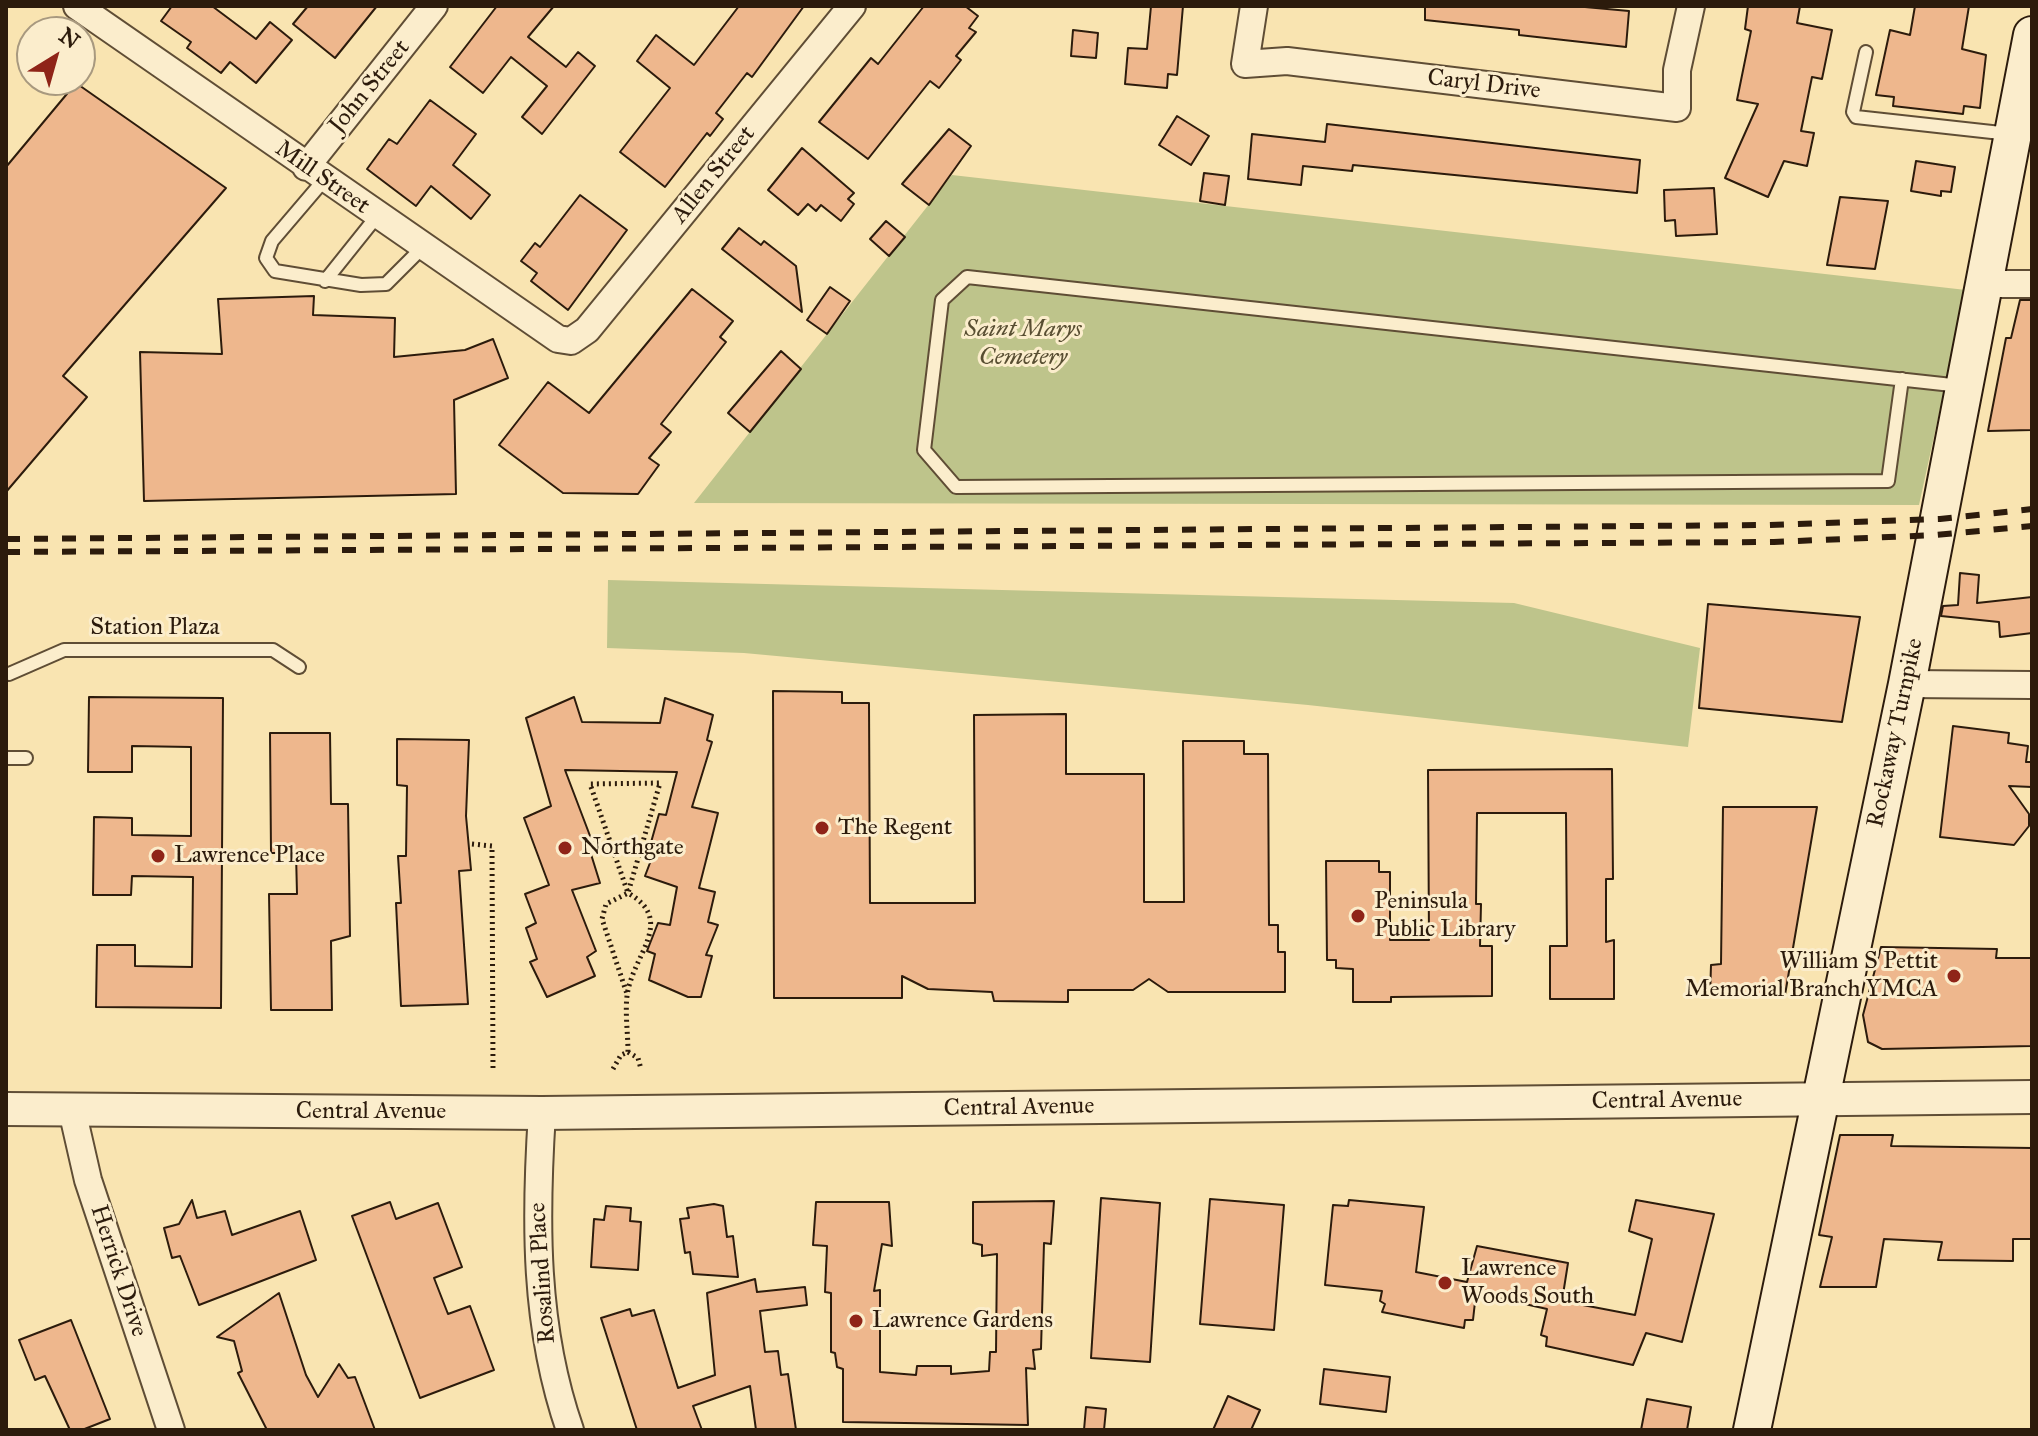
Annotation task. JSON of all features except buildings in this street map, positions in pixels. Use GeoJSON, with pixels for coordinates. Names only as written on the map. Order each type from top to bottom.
{"type":"FeatureCollection","features":[{"type":"Feature","properties":{"kind":"main road","name":"Rockaway Turnpike"},"geometry":{"type":"LineString","coordinates":[[1752,1430],[1818,1100],[1907,684],[2032,35]]}},
{"type":"Feature","properties":{"kind":"street","name":"Mill Street"},"geometry":{"type":"LineString","coordinates":[[77,6],[558,339],[571,341]]}},
{"type":"Feature","properties":{"kind":"street","name":"John Street"},"geometry":{"type":"LineString","coordinates":[[315,173],[434,6]]}},
{"type":"Feature","properties":{"kind":"street","name":"Allen Street"},"geometry":{"type":"LineString","coordinates":[[571,341],[587,330],[852,6]]}},
{"type":"Feature","properties":{"kind":"street","name":"Caryl Drive"},"geometry":{"type":"LineString","coordinates":[[1254,6],[1245,64],[1287,61],[1677,108],[1677,70],[1691,6]]}},
{"type":"Feature","properties":{"kind":"street"},"geometry":{"type":"LineString","coordinates":[[1984,284],[2032,284]]}},
{"type":"Feature","properties":{"kind":"street"},"geometry":{"type":"LineString","coordinates":[[1907,684],[2032,685]]}},
{"type":"Feature","properties":{"kind":"street","name":"Central Avenue"},"geometry":{"type":"LineString","coordinates":[[6,1109],[542,1113],[2032,1097]]}},
{"type":"Feature","properties":{"kind":"street","name":"Herrick Drive"},"geometry":{"type":"LineString","coordinates":[[72,1110],[88,1180],[171,1430]]}},
{"type":"Feature","properties":{"kind":"street","name":"Rosalind Place"},"geometry":{"type":"LineString","coordinates":[[542,1113],[538,1173],[539,1284],[550,1365],[570,1430]]}},
{"type":"Feature","properties":{"kind":"lane"},"geometry":{"type":"LineString","coordinates":[[1866,52],[1853,112],[1856,117],[2013,134]]}},
{"type":"Feature","properties":{"kind":"lane"},"geometry":{"type":"LineString","coordinates":[[315,173],[272,241],[266,258],[275,271],[325,281],[386,284],[423,247]]}},
{"type":"Feature","properties":{"kind":"lane"},"geometry":{"type":"LineString","coordinates":[[325,281],[377,216]]}},
{"type":"Feature","properties":{"kind":"lane"},"geometry":{"type":"LineString","coordinates":[[1902,379],[1888,481],[956,487],[924,450],[942,300],[967,277],[1902,379],[1965,386]]}},
{"type":"Feature","properties":{"kind":"lane","name":"Station Plaza"},"geometry":{"type":"LineString","coordinates":[[9,674],[64,650],[273,650],[299,667]]}},
{"type":"Feature","properties":{"kind":"lane"},"geometry":{"type":"LineString","coordinates":[[6,758],[26,758]]}},
{"type":"Feature","properties":{"kind":"path"},"geometry":{"type":"LineString","coordinates":[[627,994],[651,926],[652,914],[643,902],[628,893],[590,784],[660,783],[628,893],[606,904],[602,919],[627,994],[628,1052]]}},
{"type":"Feature","properties":{"kind":"path"},"geometry":{"type":"LineString","coordinates":[[472,844],[492,846],[493,1070]]}},
{"type":"Feature","properties":{"kind":"path"},"geometry":{"type":"LineString","coordinates":[[628,1052],[638,1058],[641,1069]]}},
{"type":"Feature","properties":{"kind":"path"},"geometry":{"type":"LineString","coordinates":[[613,1069],[621,1055],[628,1052]]}},
{"type":"Feature","properties":{"kind":"green space","name":"Saint Marys Cemetery"},"geometry":{"type":"Polygon","coordinates":[[[952,175],[1966,290],[1919,505],[694,503],[952,175]]]}},
{"type":"Feature","properties":{"kind":"green space"},"geometry":{"type":"Polygon","coordinates":[[[608,580],[1514,603],[1700,648],[1688,747],[1308,705],[744,653],[607,648],[608,580]]]}},
{"type":"Feature","properties":{"kind":"railway"},"geometry":{"type":"LineString","coordinates":[[6,539],[1768,525],[1940,519],[2032,509]]}},
{"type":"Feature","properties":{"kind":"railway"},"geometry":{"type":"LineString","coordinates":[[6,552],[1774,542],[1936,535],[2032,526]]}},
{"type":"Feature","properties":{"kind":"place","name":"The Regent"},"geometry":{"type":"Point","coordinates":[822,828]}},
{"type":"Feature","properties":{"kind":"place","name":"Northgate"},"geometry":{"type":"Point","coordinates":[565,848]}},
{"type":"Feature","properties":{"kind":"place","name":"Lawrence Place"},"geometry":{"type":"Point","coordinates":[158,856]}},
{"type":"Feature","properties":{"kind":"place","name":"Peninsula Public Library"},"geometry":{"type":"Point","coordinates":[1358,916]}},
{"type":"Feature","properties":{"kind":"place","name":"William S Pettit Memorial Branch YMCA"},"geometry":{"type":"Point","coordinates":[1954,976]}},
{"type":"Feature","properties":{"kind":"place","name":"Lawrence Woods South"},"geometry":{"type":"Point","coordinates":[1445,1283]}},
{"type":"Feature","properties":{"kind":"place","name":"Lawrence Gardens"},"geometry":{"type":"Point","coordinates":[856,1321]}}]}
